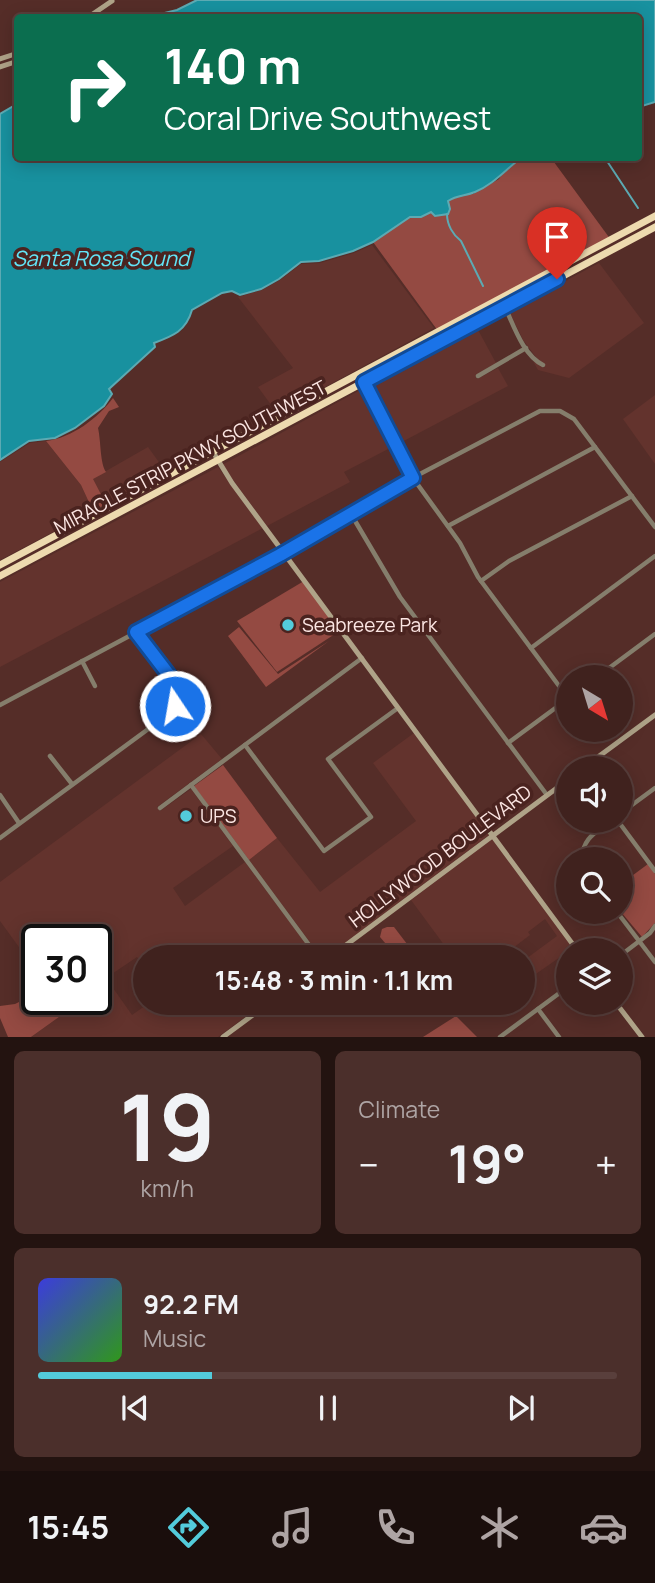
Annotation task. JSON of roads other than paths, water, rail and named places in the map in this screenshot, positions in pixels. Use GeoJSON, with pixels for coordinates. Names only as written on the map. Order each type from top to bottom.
{"type":"FeatureCollection","features":[{"type":"Feature","properties":{"kind":"highway","name":"MIRACLE STRIP PKWY SOUTHWEST"},"geometry":{"type":"LineString","coordinates":[[0,565],[655,216]]}},
{"type":"Feature","properties":{"kind":"highway","name":"MIRACLE STRIP PKWY SOUTHWEST"},"geometry":{"type":"LineString","coordinates":[[0,576],[655,227]]}},
{"type":"Feature","properties":{"kind":"street"},"geometry":{"type":"LineString","coordinates":[[94,14],[113,0]]}},
{"type":"Feature","properties":{"kind":"street"},"geometry":{"type":"LineString","coordinates":[[505,307],[526,348],[538,363],[543,365]]}},
{"type":"Feature","properties":{"kind":"street"},"geometry":{"type":"LineString","coordinates":[[478,376],[526,348]]}},
{"type":"Feature","properties":{"kind":"street"},"geometry":{"type":"LineString","coordinates":[[359,373],[413,478],[465,550],[481,581],[556,682]]}},
{"type":"Feature","properties":{"kind":"street"},"geometry":{"type":"LineString","coordinates":[[0,705],[284,553],[531,414],[545,410],[560,411],[573,419],[655,527]]}},
{"type":"Feature","properties":{"kind":"street"},"geometry":{"type":"LineString","coordinates":[[448,526],[595,446]]}},
{"type":"Feature","properties":{"kind":"street"},"geometry":{"type":"LineString","coordinates":[[213,452],[284,553],[568,938]]}},
{"type":"Feature","properties":{"kind":"street"},"geometry":{"type":"LineString","coordinates":[[481,581],[509,561],[632,496]]}},
{"type":"Feature","properties":{"kind":"street"},"geometry":{"type":"LineString","coordinates":[[351,514],[400,597],[547,795]]}},
{"type":"Feature","properties":{"kind":"street"},"geometry":{"type":"LineString","coordinates":[[531,648],[655,556]]}},
{"type":"Feature","properties":{"kind":"street"},"geometry":{"type":"LineString","coordinates":[[0,838],[166,716],[175,706],[178,693],[175,683],[136,632]]}},
{"type":"Feature","properties":{"kind":"street"},"geometry":{"type":"LineString","coordinates":[[613,665],[655,634]]}},
{"type":"Feature","properties":{"kind":"street"},"geometry":{"type":"LineString","coordinates":[[160,808],[362,658]]}},
{"type":"Feature","properties":{"kind":"street"},"geometry":{"type":"LineString","coordinates":[[82,661],[96,686]]}},
{"type":"Feature","properties":{"kind":"street"},"geometry":{"type":"LineString","coordinates":[[508,743],[556,707]]}},
{"type":"Feature","properties":{"kind":"street"},"geometry":{"type":"LineString","coordinates":[[245,745],[324,851],[371,817],[328,759],[398,708]]}},
{"type":"Feature","properties":{"kind":"street"},"geometry":{"type":"LineString","coordinates":[[599,756],[655,715]]}},
{"type":"Feature","properties":{"kind":"street"},"geometry":{"type":"LineString","coordinates":[[50,756],[72,784]]}},
{"type":"Feature","properties":{"kind":"street"},"geometry":{"type":"LineString","coordinates":[[191,785],[309,945]]}},
{"type":"Feature","properties":{"kind":"street","name":"HOLLYWOOD BOULEVARD"},"geometry":{"type":"LineString","coordinates":[[346,945],[556,788]]}},
{"type":"Feature","properties":{"kind":"street"},"geometry":{"type":"LineString","coordinates":[[633,804],[655,788]]}},
{"type":"Feature","properties":{"kind":"street"},"geometry":{"type":"LineString","coordinates":[[0,795],[19,823]]}},
{"type":"Feature","properties":{"kind":"street"},"geometry":{"type":"LineString","coordinates":[[583,847],[595,833]]}},
{"type":"Feature","properties":{"kind":"street"},"geometry":{"type":"LineString","coordinates":[[627,833],[655,871]]}},
{"type":"Feature","properties":{"kind":"street"},"geometry":{"type":"LineString","coordinates":[[626,924],[655,962]]}},
{"type":"Feature","properties":{"kind":"street"},"geometry":{"type":"LineString","coordinates":[[633,946],[655,926]]}},
{"type":"Feature","properties":{"kind":"street"},"geometry":{"type":"LineString","coordinates":[[500,1037],[556,996]]}},
{"type":"Feature","properties":{"kind":"street"},"geometry":{"type":"LineString","coordinates":[[538,1009],[559,1037]]}},
{"type":"Feature","properties":{"kind":"street"},"geometry":{"type":"LineString","coordinates":[[223,1037],[252,1015]]}},
{"type":"Feature","properties":{"kind":"street"},"geometry":{"type":"LineString","coordinates":[[625,1015],[642,1037]]}},
{"type":"Feature","properties":{"kind":"water"},"geometry":{"type":"Polygon","coordinates":[[[197,0],[655,0],[655,102],[642,106],[642,14],[160,14],[177,10],[197,0]]]}},
{"type":"Feature","properties":{"kind":"water","name":"Santa Rosa Sound"},"geometry":{"type":"Polygon","coordinates":[[[14,106],[14,161],[517,161],[482,189],[448,201],[448,214],[435,216],[431,212],[421,217],[410,217],[373,242],[353,251],[319,261],[301,262],[261,289],[240,295],[232,291],[222,293],[192,310],[182,328],[154,343],[155,347],[109,389],[112,394],[104,406],[75,428],[55,438],[29,441],[0,460],[0,114],[14,106]]]}},
{"type":"Feature","properties":{"kind":"waterway"},"geometry":{"type":"LineString","coordinates":[[607,161],[638,208]]}},
{"type":"Feature","properties":{"kind":"waterway"},"geometry":{"type":"LineString","coordinates":[[447,214],[451,229],[461,241],[483,286]]}},
{"type":"Feature","properties":{"kind":"place","name":"Seabreeze Park"},"geometry":{"type":"Point","coordinates":[288,625]}},
{"type":"Feature","properties":{"kind":"place","name":"UPS"},"geometry":{"type":"Point","coordinates":[186,816]}}]}
